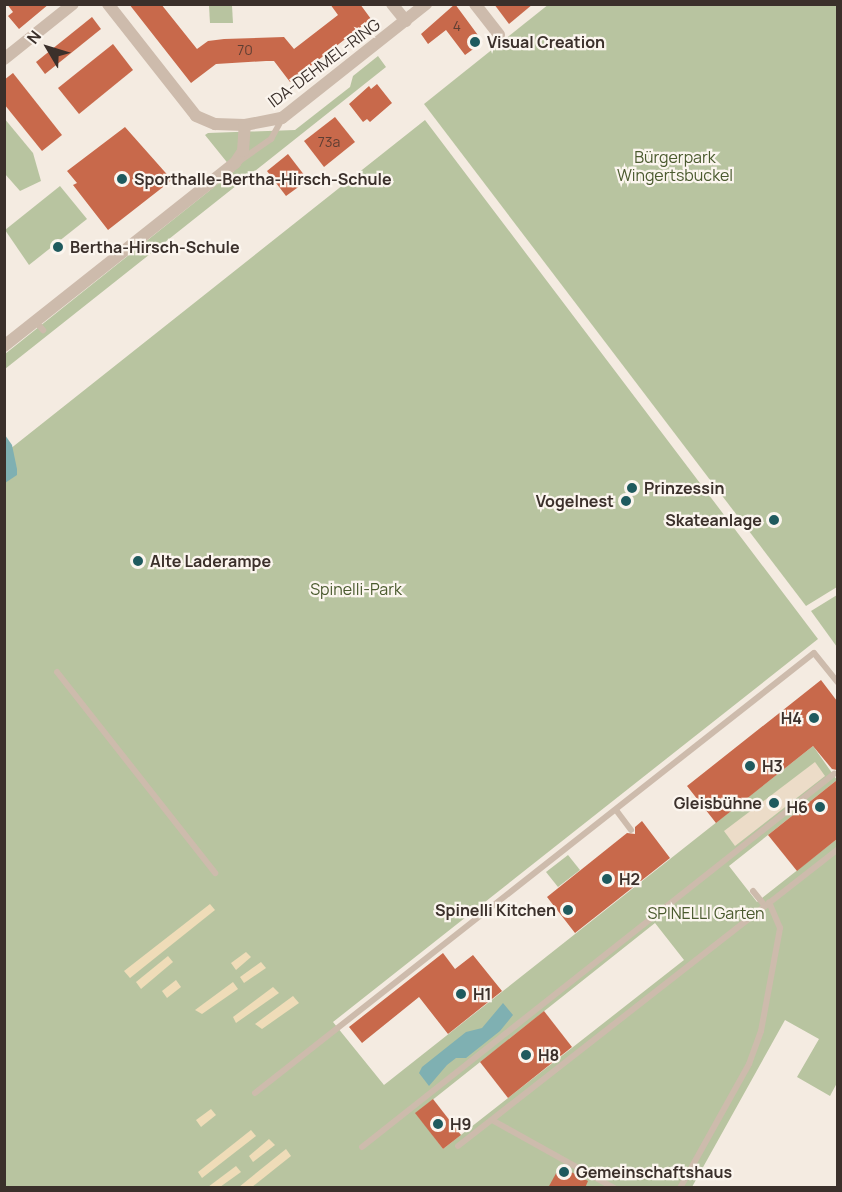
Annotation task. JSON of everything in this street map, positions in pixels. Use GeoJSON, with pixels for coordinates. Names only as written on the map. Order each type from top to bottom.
{"type":"FeatureCollection","features":[{"type":"Feature","properties":{"kind":"street"},"geometry":{"type":"LineString","coordinates":[[4,59],[73,4]]}},
{"type":"Feature","properties":{"kind":"street","name":"IDA-DEHMEL-RING"},"geometry":{"type":"LineString","coordinates":[[108,4],[196,116],[215,124],[245,125],[282,118],[426,4]]}},
{"type":"Feature","properties":{"kind":"street"},"geometry":{"type":"LineString","coordinates":[[392,4],[406,21]]}},
{"type":"Feature","properties":{"kind":"street"},"geometry":{"type":"LineString","coordinates":[[475,4],[499,36]]}},
{"type":"Feature","properties":{"kind":"street"},"geometry":{"type":"LineString","coordinates":[[4,346],[39,326],[236,163],[243,151],[245,125]]}},
{"type":"Feature","properties":{"kind":"lane"},"geometry":{"type":"LineString","coordinates":[[236,163],[271,139],[282,118]]}},
{"type":"Feature","properties":{"kind":"lane"},"geometry":{"type":"LineString","coordinates":[[255,1093],[814,653],[837,682]]}},
{"type":"Feature","properties":{"kind":"lane"},"geometry":{"type":"LineString","coordinates":[[57,672],[214,873]]}},
{"type":"Feature","properties":{"kind":"lane"},"geometry":{"type":"LineString","coordinates":[[362,1147],[834,774]]}},
{"type":"Feature","properties":{"kind":"lane"},"geometry":{"type":"LineString","coordinates":[[616,810],[631,830]]}},
{"type":"Feature","properties":{"kind":"lane"},"geometry":{"type":"LineString","coordinates":[[458,1146],[837,849]]}},
{"type":"Feature","properties":{"kind":"lane"},"geometry":{"type":"LineString","coordinates":[[680,1188],[749,1064],[761,1031],[780,928],[767,904],[753,891]]}},
{"type":"Feature","properties":{"kind":"lane"},"geometry":{"type":"LineString","coordinates":[[492,1120],[614,1188]]}},
{"type":"Feature","properties":{"kind":"green space","name":"Bürgerpark Wingertsbuckel"},"geometry":{"type":"Polygon","coordinates":[[[549,4],[837,5],[837,587],[806,606],[424,104],[549,4]]]}},
{"type":"Feature","properties":{"kind":"green space"},"geometry":{"type":"Polygon","coordinates":[[[209,6],[232,6],[233,23],[210,23],[209,6]]]}},
{"type":"Feature","properties":{"kind":"green space"},"geometry":{"type":"Polygon","coordinates":[[[378,56],[386,67],[5,369],[5,354],[234,171],[205,135],[208,133],[295,130],[350,87],[353,76],[378,56]]]}},
{"type":"Feature","properties":{"kind":"green space"},"geometry":{"type":"Polygon","coordinates":[[[4,118],[33,153],[41,181],[20,191],[5,174],[4,118]]]}},
{"type":"Feature","properties":{"kind":"green space","name":"Spinelli-Park"},"geometry":{"type":"Polygon","coordinates":[[[425,120],[818,639],[333,1022],[384,1085],[813,746],[837,780],[729,866],[757,902],[837,839],[837,1083],[830,1096],[797,1077],[819,1039],[785,1020],[692,1187],[5,1187],[5,453],[425,120]],[[655,923],[416,1113],[443,1149],[684,960],[655,923]]]}},
{"type":"Feature","properties":{"kind":"green space"},"geometry":{"type":"Polygon","coordinates":[[[60,186],[87,219],[29,265],[5,230],[60,186]]]}},
{"type":"Feature","properties":{"kind":"green space"},"geometry":{"type":"Polygon","coordinates":[[[837,595],[837,647],[811,611],[837,595]]]}},
{"type":"Feature","properties":{"kind":"green space"},"geometry":{"type":"Polygon","coordinates":[[[568,855],[580,870],[558,887],[546,872],[568,855]]]}},
{"type":"Feature","properties":{"kind":"sand"},"geometry":{"type":"Polygon","coordinates":[[[210,904],[215,910],[130,978],[124,971],[210,904]]]}},
{"type":"Feature","properties":{"kind":"sand"},"geometry":{"type":"Polygon","coordinates":[[[246,952],[251,957],[236,970],[231,963],[246,952]]]}},
{"type":"Feature","properties":{"kind":"sand"},"geometry":{"type":"Polygon","coordinates":[[[168,956],[173,962],[141,989],[136,982],[168,956]]]}},
{"type":"Feature","properties":{"kind":"sand"},"geometry":{"type":"Polygon","coordinates":[[[261,962],[266,968],[244,983],[240,977],[261,962]]]}},
{"type":"Feature","properties":{"kind":"sand"},"geometry":{"type":"Polygon","coordinates":[[[176,980],[181,987],[167,998],[162,991],[176,980]]]}},
{"type":"Feature","properties":{"kind":"sand"},"geometry":{"type":"Polygon","coordinates":[[[233,982],[238,989],[202,1014],[195,1010],[233,982]]]}},
{"type":"Feature","properties":{"kind":"sand"},"geometry":{"type":"Polygon","coordinates":[[[273,987],[279,993],[236,1023],[233,1017],[273,987]]]}},
{"type":"Feature","properties":{"kind":"sand"},"geometry":{"type":"Polygon","coordinates":[[[293,996],[299,1003],[262,1029],[255,1024],[293,996]]]}},
{"type":"Feature","properties":{"kind":"sand"},"geometry":{"type":"Polygon","coordinates":[[[211,1109],[216,1115],[201,1127],[196,1120],[211,1109]]]}},
{"type":"Feature","properties":{"kind":"sand"},"geometry":{"type":"Polygon","coordinates":[[[251,1130],[256,1136],[202,1178],[198,1172],[251,1130]]]}},
{"type":"Feature","properties":{"kind":"sand"},"geometry":{"type":"Polygon","coordinates":[[[269,1139],[275,1145],[253,1162],[249,1156],[269,1139]]]}},
{"type":"Feature","properties":{"kind":"sand"},"geometry":{"type":"Polygon","coordinates":[[[286,1149],[291,1156],[252,1187],[239,1187],[286,1149]]]}},
{"type":"Feature","properties":{"kind":"sand"},"geometry":{"type":"Polygon","coordinates":[[[236,1166],[241,1172],[220,1187],[208,1187],[236,1166]]]}},
{"type":"Feature","properties":{"kind":"shaded area","name":"Gleisbühne"},"geometry":{"type":"Polygon","coordinates":[[[815,762],[825,776],[735,846],[724,831],[815,762]]]}},
{"type":"Feature","properties":{"kind":"water"},"geometry":{"type":"Polygon","coordinates":[[[5,435],[12,445],[17,475],[5,483],[5,435]]]}},
{"type":"Feature","properties":{"kind":"water"},"geometry":{"type":"Polygon","coordinates":[[[503,1003],[513,1015],[500,1031],[466,1058],[456,1058],[429,1086],[419,1073],[422,1067],[466,1032],[482,1028],[503,1003]]]}},
{"type":"Feature","properties":{"kind":"building"},"geometry":{"type":"Polygon","coordinates":[[[7,4],[49,4],[19,29],[8,16],[13,12],[7,4]]]}},
{"type":"Feature","properties":{"kind":"building"},"geometry":{"type":"Polygon","coordinates":[[[129,4],[161,4],[197,49],[208,41],[284,37],[294,49],[338,15],[330,4],[360,4],[371,19],[290,82],[274,61],[266,61],[216,64],[191,83],[129,4]]]}},
{"type":"Feature","properties":{"kind":"building"},"geometry":{"type":"Polygon","coordinates":[[[455,4],[483,42],[465,55],[446,30],[428,44],[421,34],[455,4]]]}},
{"type":"Feature","properties":{"kind":"building"},"geometry":{"type":"Polygon","coordinates":[[[494,4],[533,4],[509,24],[494,4]]]}},
{"type":"Feature","properties":{"kind":"building"},"geometry":{"type":"Polygon","coordinates":[[[92,17],[101,29],[45,74],[36,62],[92,17]]]}},
{"type":"Feature","properties":{"kind":"building"},"geometry":{"type":"Polygon","coordinates":[[[113,44],[133,70],[79,114],[58,88],[113,44]]]}},
{"type":"Feature","properties":{"kind":"building"},"geometry":{"type":"Polygon","coordinates":[[[13,73],[62,135],[42,151],[4,104],[4,80],[13,73]]]}},
{"type":"Feature","properties":{"kind":"building"},"geometry":{"type":"Polygon","coordinates":[[[377,84],[392,103],[370,122],[367,119],[363,122],[349,104],[369,86],[371,89],[377,84]]]}},
{"type":"Feature","properties":{"kind":"building"},"geometry":{"type":"Polygon","coordinates":[[[335,117],[355,142],[324,167],[304,141],[335,117]]]}},
{"type":"Feature","properties":{"kind":"building","name":"Sporthalle-Bertha-Hirsch-Schule"},"geometry":{"type":"Polygon","coordinates":[[[125,127],[172,180],[108,230],[73,185],[77,183],[67,171],[125,127]]]}},
{"type":"Feature","properties":{"kind":"building"},"geometry":{"type":"Polygon","coordinates":[[[288,154],[308,180],[286,196],[267,171],[288,154]]]}},
{"type":"Feature","properties":{"kind":"building"},"geometry":{"type":"Polygon","coordinates":[[[629,495],[633,501],[629,507],[625,507],[621,499],[629,495]]]}},
{"type":"Feature","properties":{"kind":"building","name":"H3"},"geometry":{"type":"Polygon","coordinates":[[[821,680],[837,701],[837,770],[832,769],[813,746],[716,823],[687,786],[821,680]]]}},
{"type":"Feature","properties":{"kind":"building","name":"H6"},"geometry":{"type":"Polygon","coordinates":[[[837,780],[837,839],[797,871],[768,835],[837,780]]]}},
{"type":"Feature","properties":{"kind":"building","name":"H2"},"geometry":{"type":"Polygon","coordinates":[[[642,821],[670,858],[575,933],[547,897],[627,833],[635,834],[635,827],[642,821]]]}},
{"type":"Feature","properties":{"kind":"building"},"geometry":{"type":"Polygon","coordinates":[[[443,953],[455,969],[473,955],[502,991],[448,1034],[419,997],[362,1043],[349,1027],[443,953]]]}},
{"type":"Feature","properties":{"kind":"building","name":"H8"},"geometry":{"type":"Polygon","coordinates":[[[544,1011],[572,1047],[508,1098],[480,1062],[544,1011]]]}},
{"type":"Feature","properties":{"kind":"building","name":"H9"},"geometry":{"type":"Polygon","coordinates":[[[433,1099],[461,1135],[443,1149],[415,1113],[433,1099]]]}},
{"type":"Feature","properties":{"kind":"building","name":"Gemeinschaftshaus"},"geometry":{"type":"Polygon","coordinates":[[[560,1166],[588,1181],[585,1188],[548,1188],[560,1166]]]}},
{"type":"Feature","properties":{"kind":"place","name":"Visual Creation"},"geometry":{"type":"Point","coordinates":[475,42]}},
{"type":"Feature","properties":{"kind":"place","name":"Sporthalle-Bertha-Hirsch-Schule"},"geometry":{"type":"Point","coordinates":[122,179]}},
{"type":"Feature","properties":{"kind":"place","name":"Bertha-Hirsch-Schule"},"geometry":{"type":"Point","coordinates":[58,247]}},
{"type":"Feature","properties":{"kind":"place","name":"Prinzessin"},"geometry":{"type":"Point","coordinates":[632,488]}},
{"type":"Feature","properties":{"kind":"place","name":"Vogelnest"},"geometry":{"type":"Point","coordinates":[626,501]}},
{"type":"Feature","properties":{"kind":"place","name":"Skateanlage"},"geometry":{"type":"Point","coordinates":[774,520]}},
{"type":"Feature","properties":{"kind":"place","name":"Alte Laderampe"},"geometry":{"type":"Point","coordinates":[138,561]}},
{"type":"Feature","properties":{"kind":"place","name":"H4"},"geometry":{"type":"Point","coordinates":[814,718]}},
{"type":"Feature","properties":{"kind":"place","name":"H3"},"geometry":{"type":"Point","coordinates":[750,766]}},
{"type":"Feature","properties":{"kind":"place","name":"Gleisbühne"},"geometry":{"type":"Point","coordinates":[774,803]}},
{"type":"Feature","properties":{"kind":"place","name":"H6"},"geometry":{"type":"Point","coordinates":[820,807]}},
{"type":"Feature","properties":{"kind":"place","name":"H2"},"geometry":{"type":"Point","coordinates":[607,879]}},
{"type":"Feature","properties":{"kind":"place","name":"Spinelli Kitchen"},"geometry":{"type":"Point","coordinates":[568,910]}},
{"type":"Feature","properties":{"kind":"place","name":"H1"},"geometry":{"type":"Point","coordinates":[461,994]}},
{"type":"Feature","properties":{"kind":"place","name":"H8"},"geometry":{"type":"Point","coordinates":[526,1055]}},
{"type":"Feature","properties":{"kind":"place","name":"H9"},"geometry":{"type":"Point","coordinates":[438,1124]}},
{"type":"Feature","properties":{"kind":"place","name":"Gemeinschaftshaus"},"geometry":{"type":"Point","coordinates":[564,1172]}},
{"type":"Feature","properties":{"kind":"park label","name":"SPINELLI Garten"},"geometry":{"type":"Point","coordinates":[706,913]}}]}
